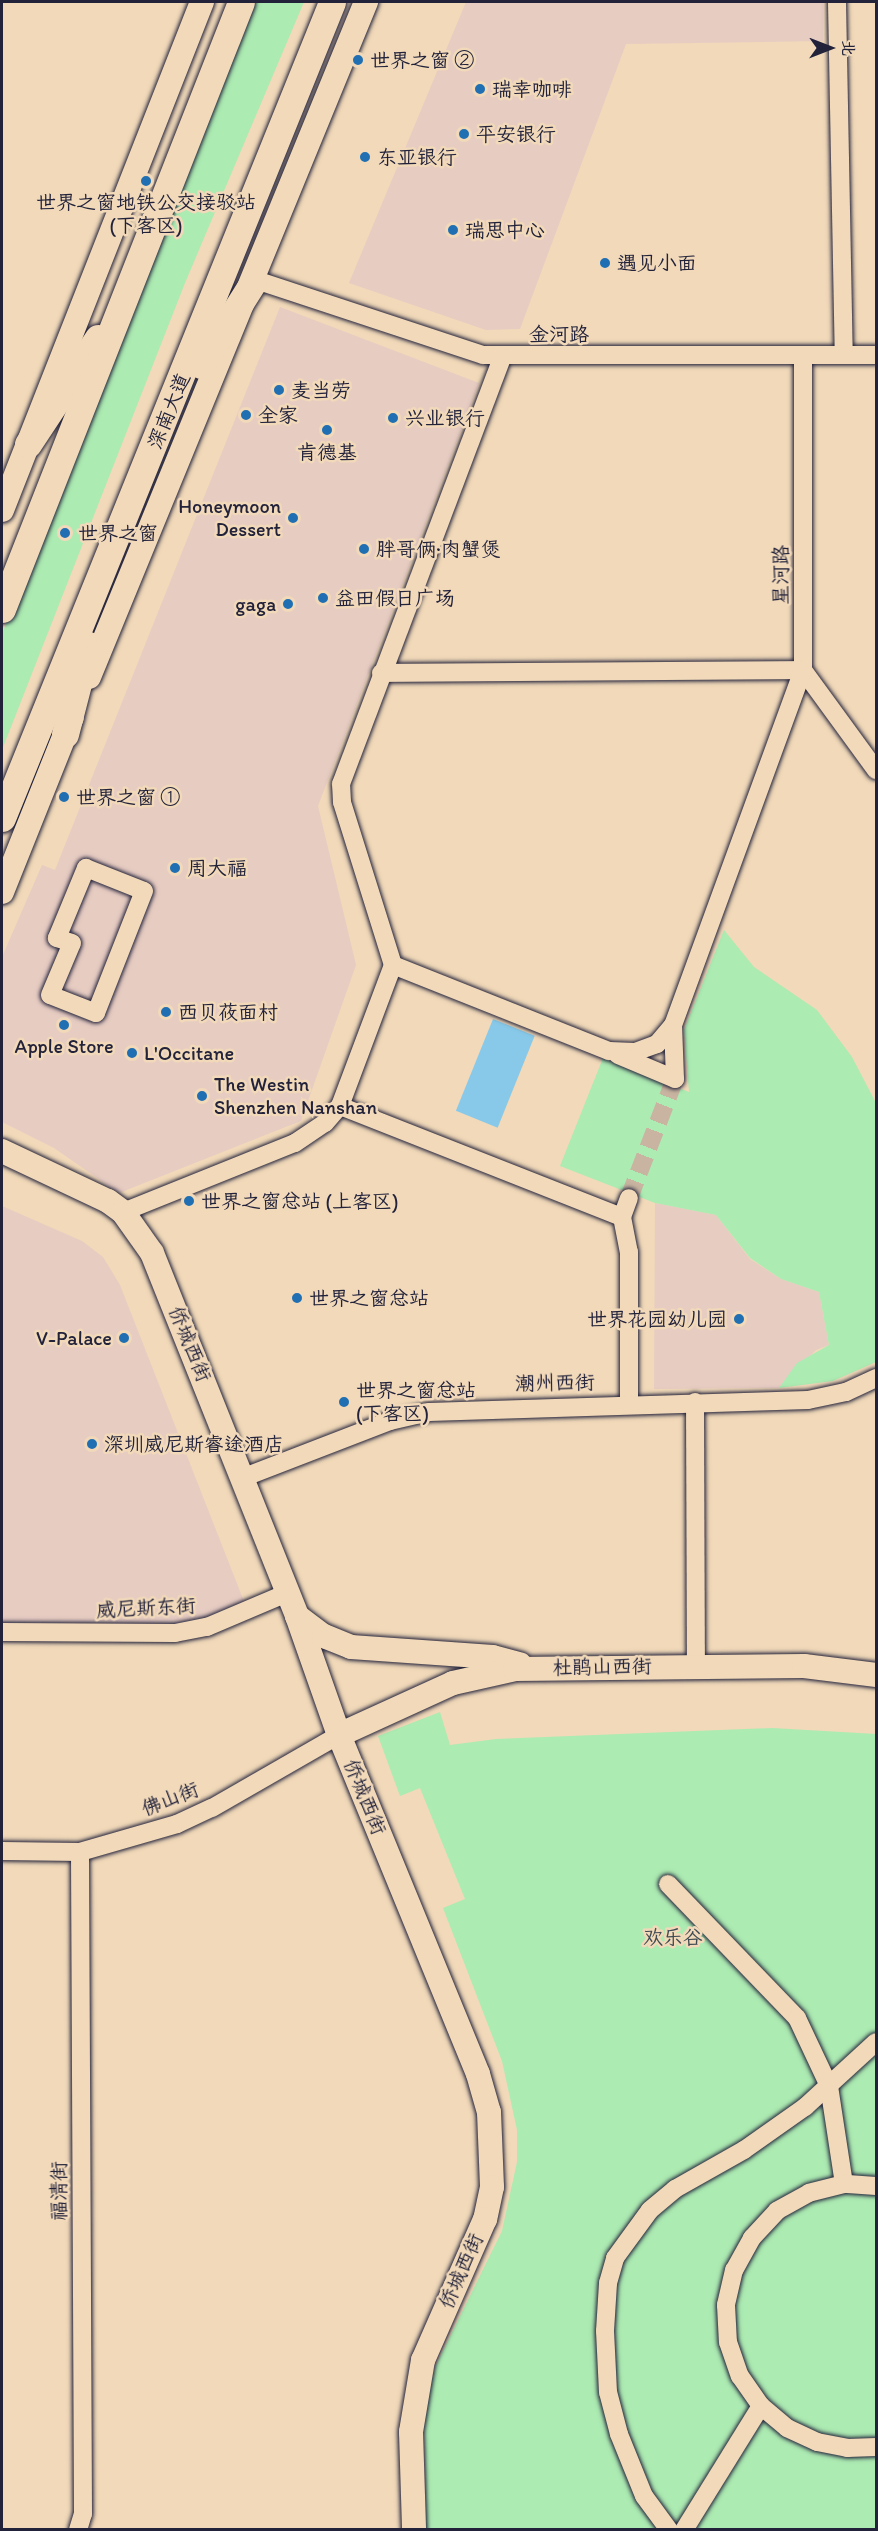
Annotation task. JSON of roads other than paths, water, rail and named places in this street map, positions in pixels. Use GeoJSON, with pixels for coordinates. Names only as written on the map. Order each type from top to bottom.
{"type":"FeatureCollection","features":[{"type":"Feature","properties":{"kind":"main road"},"geometry":{"type":"LineString","coordinates":[[2,609],[241,2]]}},
{"type":"Feature","properties":{"kind":"main road","name":"深南大道"},"geometry":{"type":"LineString","coordinates":[[2,818],[281,133],[332,2]]}},
{"type":"Feature","properties":{"kind":"main road"},"geometry":{"type":"LineString","coordinates":[[281,133],[349,2]]}},
{"type":"Feature","properties":{"kind":"main road"},"geometry":{"type":"LineString","coordinates":[[163,424],[252,282]]}},
{"type":"Feature","properties":{"kind":"main road"},"geometry":{"type":"LineString","coordinates":[[28,444],[128,292]]}},
{"type":"Feature","properties":{"kind":"main road"},"geometry":{"type":"LineString","coordinates":[[65,734],[110,555]]}},
{"type":"Feature","properties":{"kind":"street"},"geometry":{"type":"LineString","coordinates":[[2,510],[202,2]]}},
{"type":"Feature","properties":{"kind":"street"},"geometry":{"type":"LineString","coordinates":[[2,892],[366,2]]}},
{"type":"Feature","properties":{"kind":"street"},"geometry":{"type":"LineString","coordinates":[[837,2],[844,355]]}},
{"type":"Feature","properties":{"kind":"street","name":"金河路"},"geometry":{"type":"LineString","coordinates":[[252,282],[466,351],[502,357],[876,354]]}},
{"type":"Feature","properties":{"kind":"street","name":"星河路"},"geometry":{"type":"LineString","coordinates":[[803,355],[803,670]]}},
{"type":"Feature","properties":{"kind":"street"},"geometry":{"type":"LineString","coordinates":[[123,1212],[295,1143],[340,1106],[393,965],[340,794],[381,673],[502,357]]}},
{"type":"Feature","properties":{"kind":"street"},"geometry":{"type":"LineString","coordinates":[[381,673],[803,670]]}},
{"type":"Feature","properties":{"kind":"street"},"geometry":{"type":"LineString","coordinates":[[803,670],[876,771]]}},
{"type":"Feature","properties":{"kind":"street"},"geometry":{"type":"LineString","coordinates":[[609,1052],[647,1050],[665,1036],[673,1025],[803,670]]}},
{"type":"Feature","properties":{"kind":"street"},"geometry":{"type":"LineString","coordinates":[[86,868],[144,891],[96,1013],[51,995],[72,944],[57,938],[86,868]]}},
{"type":"Feature","properties":{"kind":"street"},"geometry":{"type":"LineString","coordinates":[[393,965],[675,1079],[673,1025]]}},
{"type":"Feature","properties":{"kind":"street"},"geometry":{"type":"LineString","coordinates":[[340,1106],[622,1217]]}},
{"type":"Feature","properties":{"kind":"street","name":"侨城西街"},"geometry":{"type":"LineString","coordinates":[[2,1151],[93,1192],[123,1212],[152,1253],[165,1280],[297,1616],[339,1735],[478,2074],[489,2112],[494,2151],[485,2219],[437,2324],[415,2396],[411,2432],[414,2529]]}},
{"type":"Feature","properties":{"kind":"street"},"geometry":{"type":"LineString","coordinates":[[629,1198],[622,1217],[629,1252],[629,1404]]}},
{"type":"Feature","properties":{"kind":"street","name":"潮州西街"},"geometry":{"type":"LineString","coordinates":[[242,1478],[411,1415],[468,1408],[808,1400],[846,1392],[876,1378]]}},
{"type":"Feature","properties":{"kind":"street"},"geometry":{"type":"LineString","coordinates":[[695,1402],[696,1665]]}},
{"type":"Feature","properties":{"kind":"street","name":"威尼斯东街"},"geometry":{"type":"LineString","coordinates":[[2,1632],[175,1633],[207,1627],[287,1593]]}},
{"type":"Feature","properties":{"kind":"street"},"geometry":{"type":"LineString","coordinates":[[297,1616],[324,1636],[351,1647],[493,1657],[537,1668]]}},
{"type":"Feature","properties":{"kind":"street","name":"杜鹃山西街"},"geometry":{"type":"LineString","coordinates":[[339,1735],[453,1683],[495,1673],[537,1668],[696,1665],[817,1667],[876,1675]]}},
{"type":"Feature","properties":{"kind":"street","name":"佛山街"},"geometry":{"type":"LineString","coordinates":[[2,1851],[80,1852],[195,1817],[339,1735]]}},
{"type":"Feature","properties":{"kind":"street","name":"福清街"},"geometry":{"type":"LineString","coordinates":[[78,2529],[83,2514],[80,1852]]}},
{"type":"Feature","properties":{"kind":"street"},"geometry":{"type":"LineString","coordinates":[[668,1884],[797,2018],[829,2086],[844,2184]]}},
{"type":"Feature","properties":{"kind":"street"},"geometry":{"type":"LineString","coordinates":[[669,2529],[644,2496],[619,2434],[608,2392],[606,2322],[608,2283],[615,2258],[650,2210],[675,2189],[744,2150],[829,2086],[876,2042]]}},
{"type":"Feature","properties":{"kind":"street"},"geometry":{"type":"LineString","coordinates":[[876,2186],[844,2184],[809,2193],[777,2211],[752,2238],[734,2270],[726,2305],[728,2342],[740,2376],[761,2406],[787,2428],[817,2442],[847,2448],[876,2447]]}},
{"type":"Feature","properties":{"kind":"street"},"geometry":{"type":"LineString","coordinates":[[684,2529],[761,2406]]}},
{"type":"Feature","properties":{"kind":"water"},"geometry":{"type":"Polygon","coordinates":[[[493,1019],[535,1036],[498,1128],[456,1111],[493,1019]]]}},
{"type":"Feature","properties":{"kind":"tunnel"},"geometry":{"type":"LineString","coordinates":[[629,1198],[675,1079]]}},
{"type":"Feature","properties":{"kind":"place","name":"世界之窗 ②"},"geometry":{"type":"Point","coordinates":[358,60]}},
{"type":"Feature","properties":{"kind":"place","name":"瑞幸咖啡"},"geometry":{"type":"Point","coordinates":[480,89]}},
{"type":"Feature","properties":{"kind":"place","name":"平安银行"},"geometry":{"type":"Point","coordinates":[464,134]}},
{"type":"Feature","properties":{"kind":"place","name":"东亚银行"},"geometry":{"type":"Point","coordinates":[365,157]}},
{"type":"Feature","properties":{"kind":"place","name":"世界之窗地铁公交接驳站 (下客区)"},"geometry":{"type":"Point","coordinates":[146,181]}},
{"type":"Feature","properties":{"kind":"place","name":"瑞思中心"},"geometry":{"type":"Point","coordinates":[453,230]}},
{"type":"Feature","properties":{"kind":"place","name":"遇见小面"},"geometry":{"type":"Point","coordinates":[605,263]}},
{"type":"Feature","properties":{"kind":"place","name":"麦当劳"},"geometry":{"type":"Point","coordinates":[279,390]}},
{"type":"Feature","properties":{"kind":"place","name":"全家"},"geometry":{"type":"Point","coordinates":[246,415]}},
{"type":"Feature","properties":{"kind":"place","name":"兴业银行"},"geometry":{"type":"Point","coordinates":[393,418]}},
{"type":"Feature","properties":{"kind":"place","name":"肯德基"},"geometry":{"type":"Point","coordinates":[327,430]}},
{"type":"Feature","properties":{"kind":"place","name":"Honeymoon Dessert"},"geometry":{"type":"Point","coordinates":[293,518]}},
{"type":"Feature","properties":{"kind":"place","name":"世界之窗"},"geometry":{"type":"Point","coordinates":[65,533]}},
{"type":"Feature","properties":{"kind":"place","name":"胖哥俩·肉蟹煲"},"geometry":{"type":"Point","coordinates":[364,549]}},
{"type":"Feature","properties":{"kind":"place","name":"益田假日广场"},"geometry":{"type":"Point","coordinates":[323,598]}},
{"type":"Feature","properties":{"kind":"place","name":"gaga"},"geometry":{"type":"Point","coordinates":[288,604]}},
{"type":"Feature","properties":{"kind":"place","name":"世界之窗 ①"},"geometry":{"type":"Point","coordinates":[64,797]}},
{"type":"Feature","properties":{"kind":"place","name":"周大福"},"geometry":{"type":"Point","coordinates":[175,868]}},
{"type":"Feature","properties":{"kind":"place","name":"西贝莜面村"},"geometry":{"type":"Point","coordinates":[166,1012]}},
{"type":"Feature","properties":{"kind":"place","name":"Apple Store"},"geometry":{"type":"Point","coordinates":[64,1025]}},
{"type":"Feature","properties":{"kind":"place","name":"L'Occitane"},"geometry":{"type":"Point","coordinates":[132,1053]}},
{"type":"Feature","properties":{"kind":"place","name":"The Westin Shenzhen Nanshan"},"geometry":{"type":"Point","coordinates":[202,1096]}},
{"type":"Feature","properties":{"kind":"place","name":"世界之窗总站 (上客区)"},"geometry":{"type":"Point","coordinates":[189,1201]}},
{"type":"Feature","properties":{"kind":"place","name":"世界之窗总站"},"geometry":{"type":"Point","coordinates":[297,1298]}},
{"type":"Feature","properties":{"kind":"place","name":"世界花园幼儿园"},"geometry":{"type":"Point","coordinates":[739,1319]}},
{"type":"Feature","properties":{"kind":"place","name":"V-Palace"},"geometry":{"type":"Point","coordinates":[124,1338]}},
{"type":"Feature","properties":{"kind":"place","name":"世界之窗总站 (下客区)"},"geometry":{"type":"Point","coordinates":[344,1402]}},
{"type":"Feature","properties":{"kind":"place","name":"深圳威尼斯睿途酒店"},"geometry":{"type":"Point","coordinates":[92,1444]}},
{"type":"Feature","properties":{"kind":"park label","name":"欢乐谷"},"geometry":{"type":"Point","coordinates":[673,1937]}}]}
